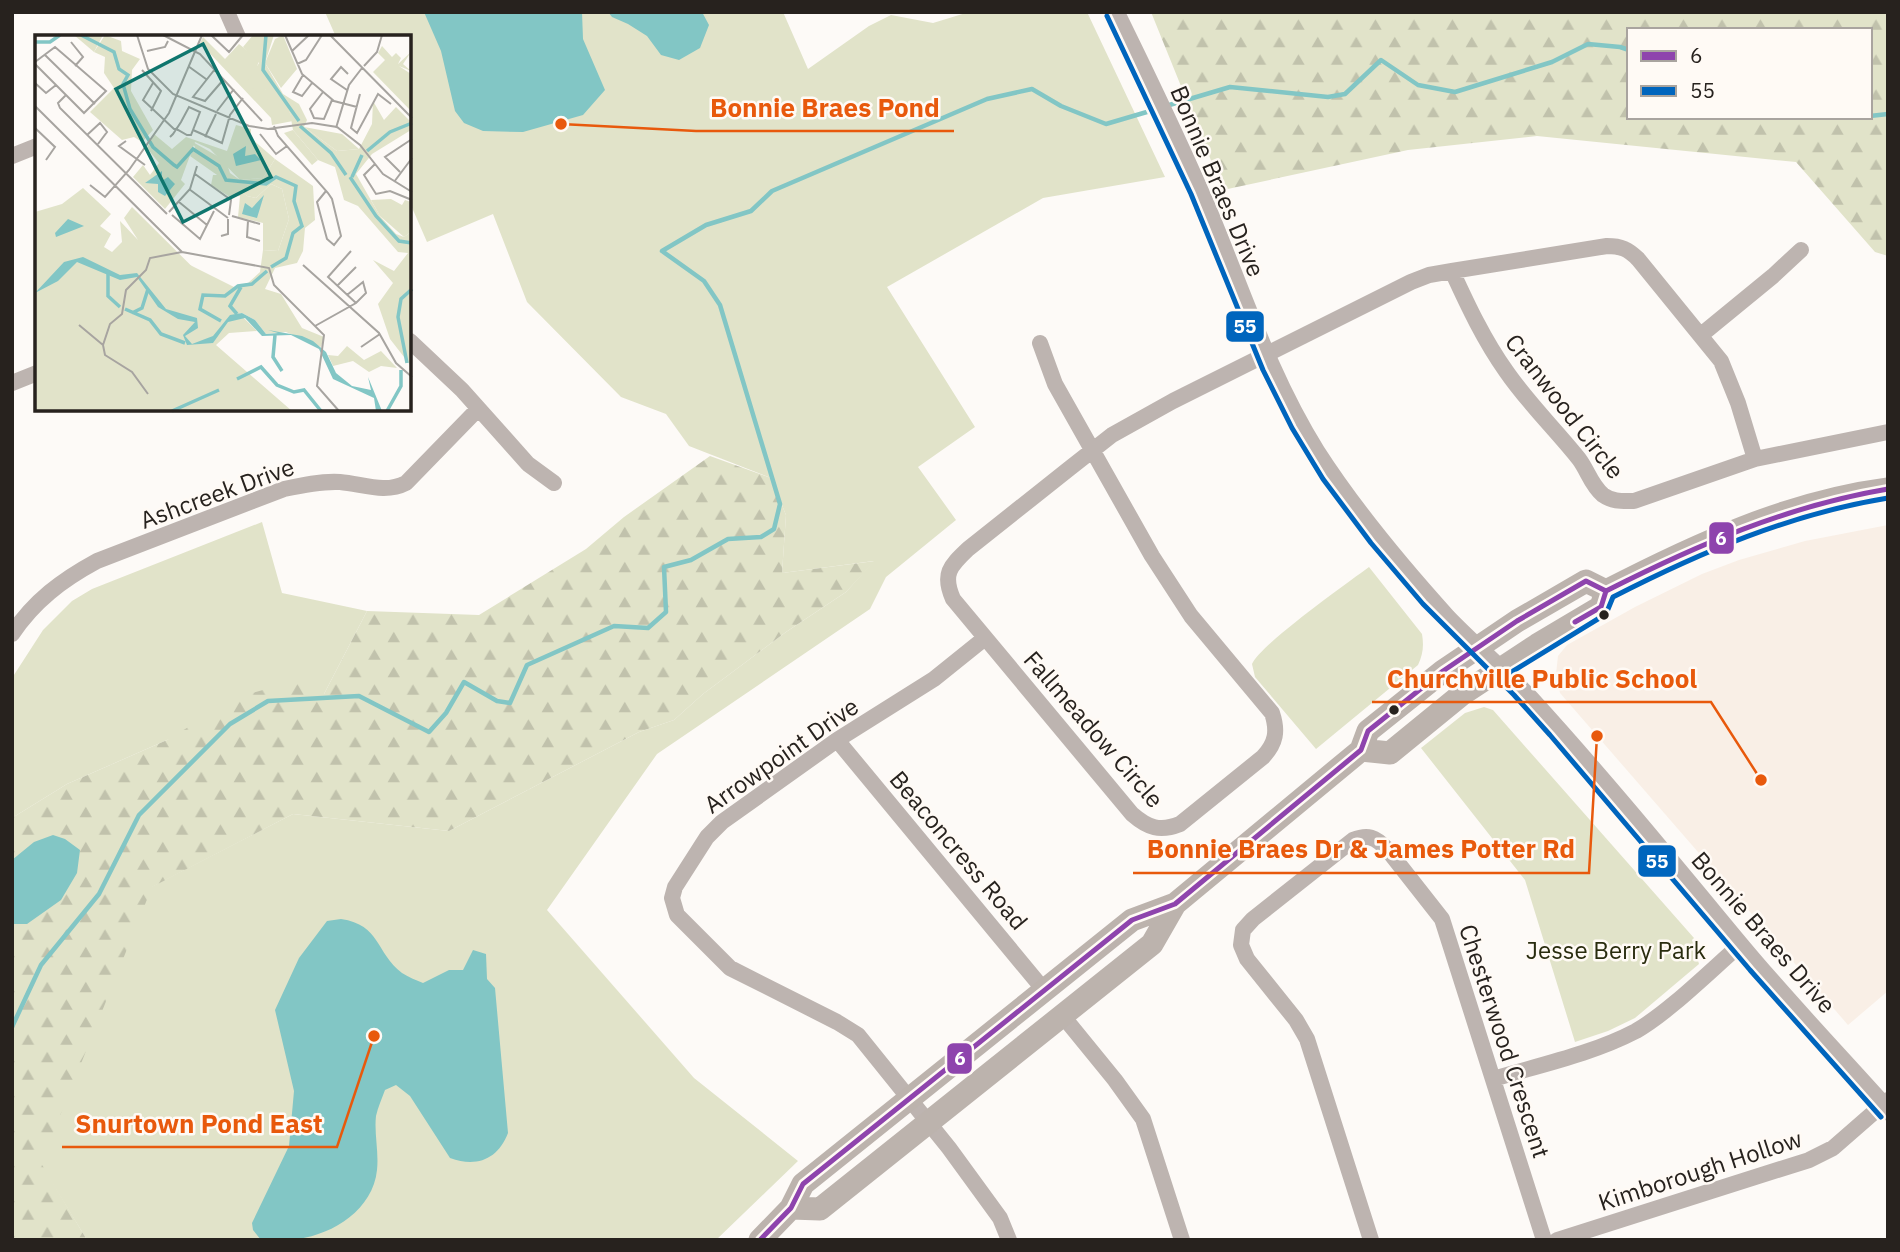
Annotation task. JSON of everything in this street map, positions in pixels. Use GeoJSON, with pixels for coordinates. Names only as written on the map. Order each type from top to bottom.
{"type":"FeatureCollection","features":[{"type":"Feature","properties":{"kind":"main road"},"geometry":{"type":"LineString","coordinates":[[1362,750],[1390,752],[1461,695],[1601,607],[1606,591],[1703,543],[1787,511],[1888,489]]}},
{"type":"Feature","properties":{"kind":"main road"},"geometry":{"type":"LineString","coordinates":[[760,1240],[791,1208],[803,1184],[1132,920],[1175,904],[1362,750],[1368,731],[1443,671],[1517,621],[1586,581],[1606,591]]}},
{"type":"Feature","properties":{"kind":"main road"},"geometry":{"type":"LineString","coordinates":[[791,1208],[820,1209],[1152,944],[1175,904]]}},
{"type":"Feature","properties":{"kind":"street"},"geometry":{"type":"LineString","coordinates":[[227,12],[237,35]]}},
{"type":"Feature","properties":{"kind":"street","name":"Bonnie Braes Drive"},"geometry":{"type":"LineString","coordinates":[[1115,12],[1210,216],[1266,355],[1313,447],[1344,493],[1378,538],[1448,618],[1529,699],[1686,878],[1740,945],[1886,1105]]}},
{"type":"Feature","properties":{"kind":"street"},"geometry":{"type":"LineString","coordinates":[[12,156],[35,147]]}},
{"type":"Feature","properties":{"kind":"street"},"geometry":{"type":"LineString","coordinates":[[1266,355],[1411,282],[1452,271],[1619,246],[1638,259],[1701,335],[1726,370],[1755,459]]}},
{"type":"Feature","properties":{"kind":"street"},"geometry":{"type":"LineString","coordinates":[[1701,335],[1801,250]]}},
{"type":"Feature","properties":{"kind":"street","name":"Cranwood Circle"},"geometry":{"type":"LineString","coordinates":[[1452,271],[1478,325],[1505,371],[1580,460],[1597,489],[1606,497],[1617,501],[1634,501],[1755,459],[1888,432]]}},
{"type":"Feature","properties":{"kind":"street"},"geometry":{"type":"LineString","coordinates":[[411,342],[462,390],[528,464],[554,483]]}},
{"type":"Feature","properties":{"kind":"street"},"geometry":{"type":"LineString","coordinates":[[1040,343],[1055,384],[1092,451]]}},
{"type":"Feature","properties":{"kind":"street","name":"Fallmeadow Circle"},"geometry":{"type":"LineString","coordinates":[[1092,451],[1152,556],[1191,616],[1272,713],[1276,724],[1276,737],[1272,748],[1252,767],[1180,824],[1160,829],[1148,827],[1132,814],[953,599],[947,576],[954,562],[1092,451],[1122,429],[1266,355]]}},
{"type":"Feature","properties":{"kind":"street"},"geometry":{"type":"LineString","coordinates":[[12,383],[35,374]]}},
{"type":"Feature","properties":{"kind":"street","name":"Ashcreek Drive"},"geometry":{"type":"LineString","coordinates":[[12,634],[22,618],[44,595],[68,576],[97,561],[284,489],[328,482],[396,488],[406,483],[478,409]]}},
{"type":"Feature","properties":{"kind":"street","name":"Arrowpoint Drive"},"geometry":{"type":"LineString","coordinates":[[985,638],[934,679],[837,740],[714,829],[680,877],[672,898],[677,915],[730,968],[858,1035],[996,1212],[1009,1240]]}},
{"type":"Feature","properties":{"kind":"street","name":"Beaconcress Road"},"geometry":{"type":"LineString","coordinates":[[837,740],[1044,990]]}},
{"type":"Feature","properties":{"kind":"street","name":"Chesterwood Crescent"},"geometry":{"type":"LineString","coordinates":[[1371,1240],[1307,1040],[1296,1020],[1247,959],[1241,945],[1243,930],[1253,919],[1353,840],[1365,835],[1377,839],[1442,919],[1544,1240]]}},
{"type":"Feature","properties":{"kind":"street"},"geometry":{"type":"LineString","coordinates":[[1493,1079],[1589,1050],[1638,1030],[1740,945]]}},
{"type":"Feature","properties":{"kind":"street"},"geometry":{"type":"LineString","coordinates":[[1062,1015],[1143,1119],[1182,1240]]}},
{"type":"Feature","properties":{"kind":"street","name":"Kimborough Hollow"},"geometry":{"type":"LineString","coordinates":[[1557,1240],[1809,1160],[1833,1148],[1886,1105]]}},
{"type":"Feature","properties":{"kind":"shaded area"},"geometry":{"type":"Polygon","coordinates":[[[1888,525],[1888,991],[1848,1025],[1560,693],[1556,674],[1558,656],[1567,645],[1702,574],[1805,541],[1888,525]]]}},
{"type":"Feature","properties":{"kind":"green space"},"geometry":{"type":"Polygon","coordinates":[[[325,12],[783,12],[808,69],[869,26],[891,15],[933,23],[969,12],[1087,12],[1165,177],[1043,198],[887,287],[975,427],[918,467],[956,520],[886,577],[870,609],[657,754],[547,910],[694,1078],[798,1161],[716,1240],[87,1240],[40,1163],[151,887],[293,814],[449,831],[639,732],[674,720],[703,694],[786,632],[846,592],[874,561],[782,573],[786,515],[771,478],[689,446],[666,414],[621,397],[527,302],[493,214],[427,242],[411,205],[411,35],[335,35],[325,12]]]}},
{"type":"Feature","properties":{"kind":"green space"},"geometry":{"type":"Polygon","coordinates":[[[1151,12],[1888,12],[1888,256],[1875,252],[1796,162],[1537,136],[1408,150],[1223,190],[1151,12]]]}},
{"type":"Feature","properties":{"kind":"green space"},"geometry":{"type":"Polygon","coordinates":[[[710,456],[771,478],[786,515],[782,573],[875,561],[846,592],[786,632],[703,694],[674,720],[639,732],[449,831],[293,814],[152,887],[41,1163],[87,1240],[12,1240],[12,818],[67,784],[167,740],[238,697],[295,681],[324,694],[367,611],[479,615],[586,549],[624,517],[710,456]]]}},
{"type":"Feature","properties":{"kind":"green space"},"geometry":{"type":"Polygon","coordinates":[[[262,522],[282,593],[367,611],[324,694],[167,740],[67,784],[12,818],[12,678],[43,630],[72,601],[92,589],[262,522]]]}},
{"type":"Feature","properties":{"kind":"green space"},"geometry":{"type":"Polygon","coordinates":[[[1369,567],[1422,634],[1421,657],[1418,665],[1316,749],[1255,677],[1252,664],[1287,629],[1369,567]]]}},
{"type":"Feature","properties":{"kind":"green space","name":"Jesse Berry Park"},"geometry":{"type":"Polygon","coordinates":[[[1484,707],[1493,710],[1694,938],[1692,940],[1699,964],[1635,1018],[1575,1042],[1525,880],[1421,748],[1465,713],[1484,707]]]}},
{"type":"Feature","properties":{"kind":"water"},"geometry":{"type":"Polygon","coordinates":[[[424,12],[582,12],[583,39],[605,90],[583,115],[523,132],[483,131],[464,123],[455,111],[441,51],[424,12]]]}},
{"type":"Feature","properties":{"kind":"water"},"geometry":{"type":"Polygon","coordinates":[[[608,12],[702,12],[709,25],[700,48],[679,60],[661,55],[647,36],[612,17],[608,12]]]}},
{"type":"Feature","properties":{"kind":"water"},"geometry":{"type":"Polygon","coordinates":[[[53,835],[65,839],[80,850],[77,873],[61,900],[27,924],[12,924],[12,860],[34,842],[53,835]]]}},
{"type":"Feature","properties":{"kind":"water"},"geometry":{"type":"Polygon","coordinates":[[[341,919],[364,927],[393,965],[423,983],[449,970],[463,970],[473,950],[486,954],[487,979],[495,988],[508,1133],[499,1149],[485,1159],[469,1162],[450,1158],[410,1096],[396,1085],[385,1090],[378,1109],[377,1170],[374,1184],[360,1208],[325,1232],[289,1240],[261,1240],[253,1230],[252,1223],[289,1146],[294,1091],[275,1010],[299,958],[327,921],[341,919]]]}},
{"type":"Feature","properties":{"kind":"waterway"},"geometry":{"type":"LineString","coordinates":[[1166,106],[1230,87],[1328,97],[1345,94],[1381,60],[1418,85],[1455,92],[1552,62],[1588,44],[1627,49]]}},
{"type":"Feature","properties":{"kind":"waterway"},"geometry":{"type":"LineString","coordinates":[[12,1027],[41,965],[99,894],[139,815],[230,724],[268,701],[359,696],[429,732],[446,713],[464,682],[497,701],[510,703],[527,665],[614,626],[648,628],[666,612],[664,567],[691,560],[728,539],[761,537],[774,529],[780,504],[720,305],[704,281],[662,251],[706,225],[751,211],[772,191],[987,99],[1032,89],[1061,106],[1106,124],[1157,109]]}},
{"type":"Feature","properties":{"kind":"waterway"},"geometry":{"type":"LineString","coordinates":[[1872,116],[1888,114]]}},
{"type":"Feature","properties":{"kind":"transit line","name":"55"},"geometry":{"type":"LineString","coordinates":[[1107,16],[1191,194],[1263,370],[1292,428],[1323,479],[1371,543],[1423,604],[1550,735],[1750,970],[1881,1117]]}},
{"type":"Feature","properties":{"kind":"transit line","name":"6"},"geometry":{"type":"LineString","coordinates":[[1575,622],[1601,607],[1606,591],[1709,543],[1814,506],[1888,489]]}},
{"type":"Feature","properties":{"kind":"transit line","name":"55"},"geometry":{"type":"LineString","coordinates":[[1505,676],[1606,614],[1613,597],[1679,565],[1781,524],[1888,498]]}},
{"type":"Feature","properties":{"kind":"transit line","name":"6"},"geometry":{"type":"LineString","coordinates":[[760,1240],[791,1208],[803,1184],[1132,920],[1175,904],[1361,750],[1368,731],[1443,671],[1517,621],[1586,581],[1606,591]]}},
{"type":"Feature","properties":{"kind":"place","name":"Bonnie Braes Pond"},"geometry":{"type":"Point","coordinates":[561,124]}},
{"type":"Feature","properties":{"kind":"place","name":"Bonnie Braes Dr & James Potter Rd"},"geometry":{"type":"Point","coordinates":[1597,736]}},
{"type":"Feature","properties":{"kind":"place","name":"Churchville Public School"},"geometry":{"type":"Point","coordinates":[1761,780]}},
{"type":"Feature","properties":{"kind":"place","name":"Snurtown Pond East"},"geometry":{"type":"Point","coordinates":[374,1036]}}]}
